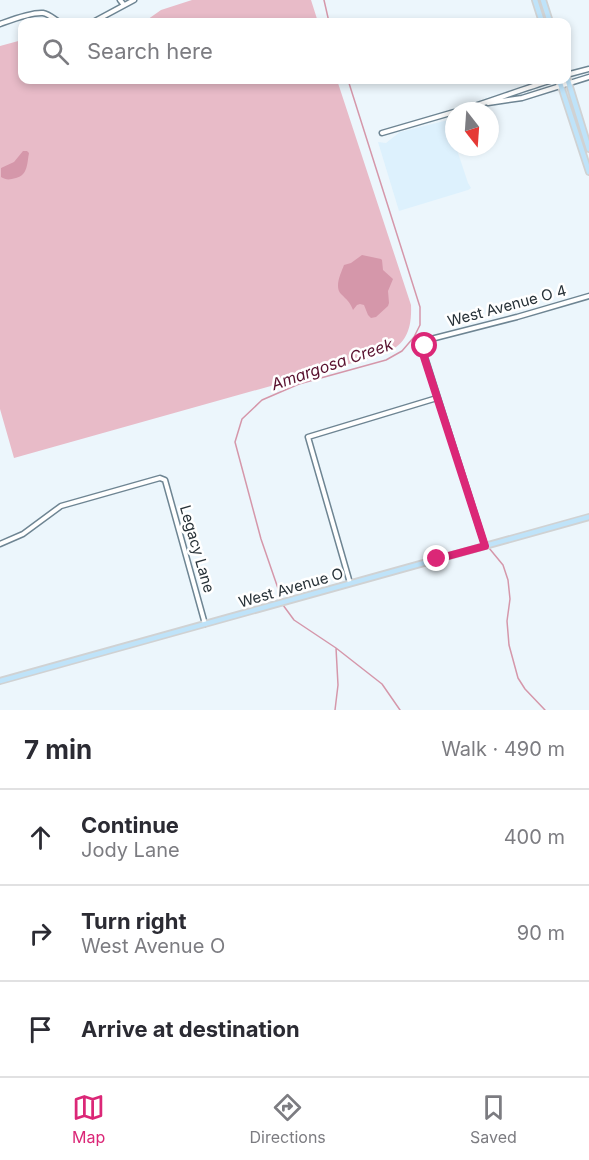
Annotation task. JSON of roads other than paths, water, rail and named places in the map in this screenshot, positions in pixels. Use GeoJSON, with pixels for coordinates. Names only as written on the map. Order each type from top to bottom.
{"type":"FeatureCollection","features":[{"type":"Feature","properties":{"kind":"main road"},"geometry":{"type":"LineString","coordinates":[[535,0],[541,18]]}},
{"type":"Feature","properties":{"kind":"main road"},"geometry":{"type":"LineString","coordinates":[[543,0],[549,18]]}},
{"type":"Feature","properties":{"kind":"main road"},"geometry":{"type":"LineString","coordinates":[[570,84],[589,149]]}},
{"type":"Feature","properties":{"kind":"main road"},"geometry":{"type":"LineString","coordinates":[[561,86],[589,172]]}},
{"type":"Feature","properties":{"kind":"main road","name":"West Avenue O"},"geometry":{"type":"LineString","coordinates":[[0,679],[589,517]]}},
{"type":"Feature","properties":{"kind":"street"},"geometry":{"type":"LineString","coordinates":[[120,0],[124,5]]}},
{"type":"Feature","properties":{"kind":"street"},"geometry":{"type":"LineString","coordinates":[[100,18],[134,0]]}},
{"type":"Feature","properties":{"kind":"street"},"geometry":{"type":"LineString","coordinates":[[21,18],[43,13],[53,18]]}},
{"type":"Feature","properties":{"kind":"street"},"geometry":{"type":"LineString","coordinates":[[0,24],[18,19]]}},
{"type":"Feature","properties":{"kind":"street"},"geometry":{"type":"LineString","coordinates":[[571,74],[589,69]]}},
{"type":"Feature","properties":{"kind":"street"},"geometry":{"type":"LineString","coordinates":[[571,84],[589,77]]}},
{"type":"Feature","properties":{"kind":"street"},"geometry":{"type":"LineString","coordinates":[[490,102],[538,84]]}},
{"type":"Feature","properties":{"kind":"street"},"geometry":{"type":"LineString","coordinates":[[495,102],[522,98],[570,84]]}},
{"type":"Feature","properties":{"kind":"street"},"geometry":{"type":"LineString","coordinates":[[382,133],[445,115]]}},
{"type":"Feature","properties":{"kind":"street","name":"West Avenue O 4"},"geometry":{"type":"LineString","coordinates":[[438,398],[424,351],[431,339],[517,318],[589,296]]}},
{"type":"Feature","properties":{"kind":"street"},"geometry":{"type":"LineString","coordinates":[[350,583],[308,437],[438,398],[485,546]]}},
{"type":"Feature","properties":{"kind":"street","name":"Legacy Lane"},"geometry":{"type":"LineString","coordinates":[[0,544],[23,534],[61,506],[160,478],[165,480],[205,624]]}},
{"type":"Feature","properties":{"kind":"waterway","name":"Amargosa Creek"},"geometry":{"type":"LineString","coordinates":[[324,0],[328,18]]}},
{"type":"Feature","properties":{"kind":"waterway","name":"Amargosa Creek"},"geometry":{"type":"LineString","coordinates":[[282,600],[261,539],[235,442],[242,419],[262,400],[299,384],[386,360],[402,351],[414,337],[420,325],[420,307],[349,84]]}},
{"type":"Feature","properties":{"kind":"waterway"},"geometry":{"type":"LineString","coordinates":[[489,548],[503,565],[508,580],[509,645],[518,678],[545,710]]}},
{"type":"Feature","properties":{"kind":"waterway","name":"Amargosa Creek"},"geometry":{"type":"LineString","coordinates":[[283,605],[294,620],[336,648],[338,685],[335,710]]}},
{"type":"Feature","properties":{"kind":"waterway"},"geometry":{"type":"LineString","coordinates":[[336,648],[382,684],[400,710]]}}]}
